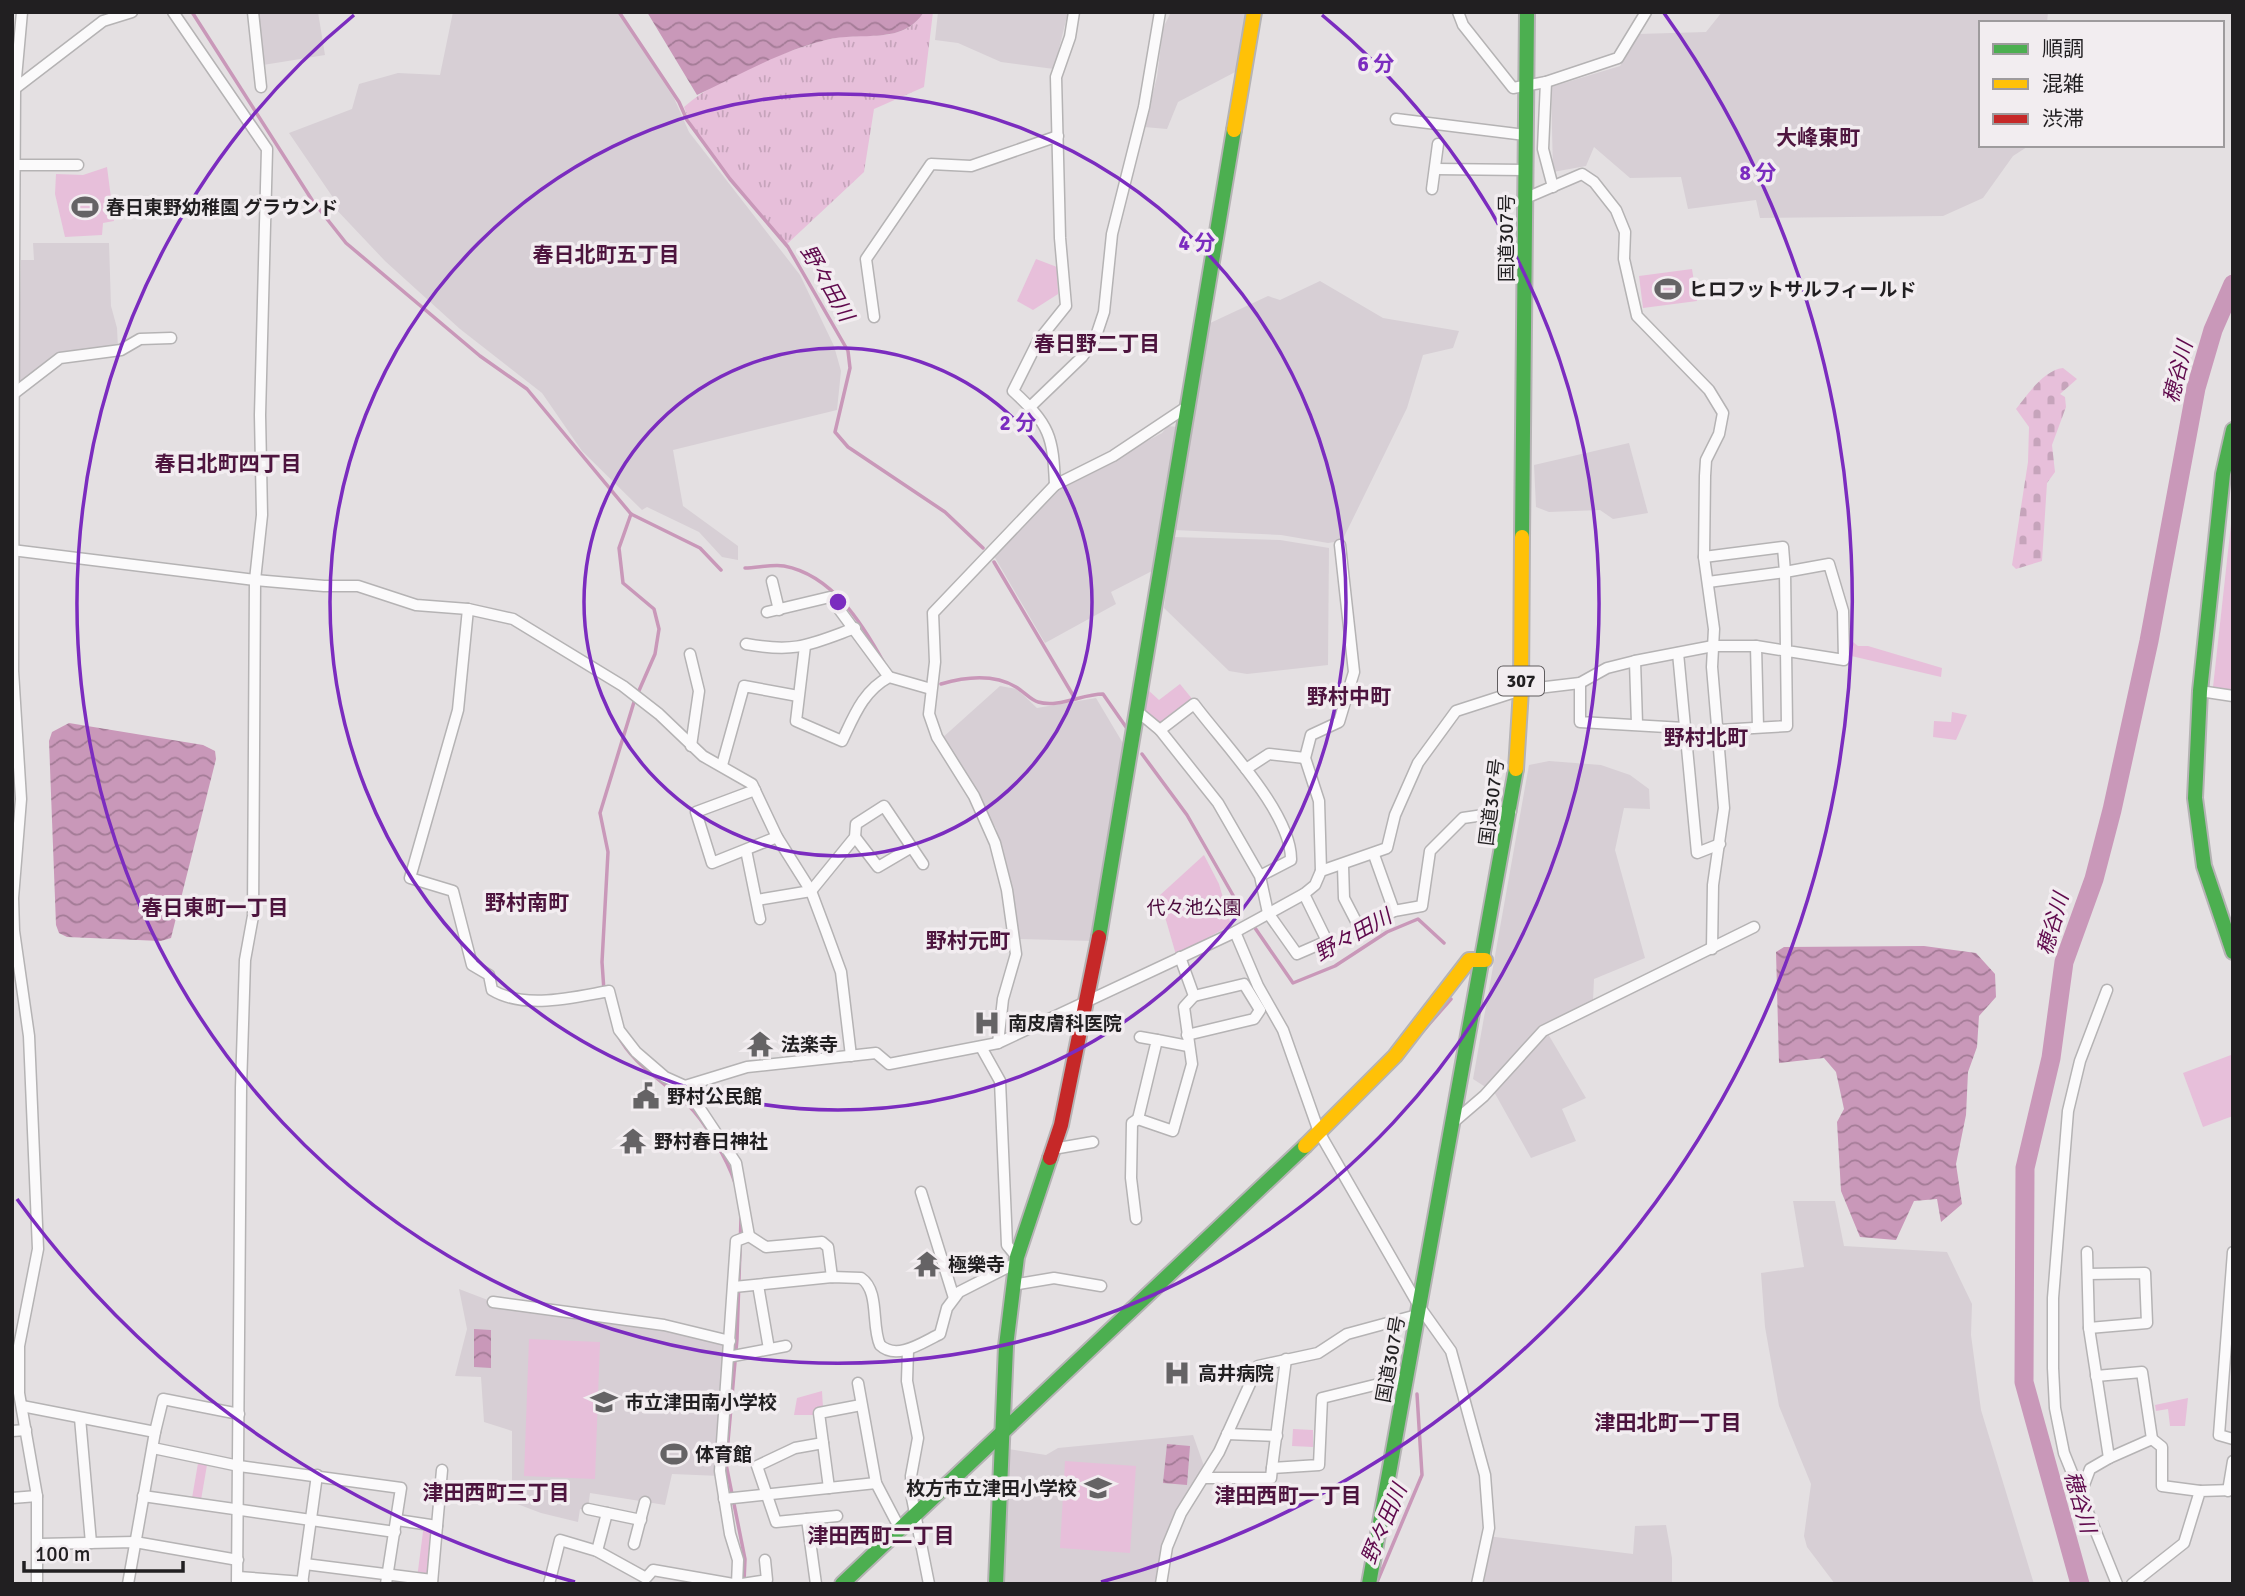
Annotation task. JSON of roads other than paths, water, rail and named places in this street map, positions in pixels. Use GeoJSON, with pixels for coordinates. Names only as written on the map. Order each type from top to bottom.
{"type":"FeatureCollection","features":[{"type":"Feature","properties":{"kind":"main road"},"geometry":{"type":"LineString","coordinates":[[996,1584],[1000,1436],[1012,1285],[1017,1260],[1073,1082],[1254,12]]}},
{"type":"Feature","properties":{"kind":"main road","name":"国道307号"},"geometry":{"type":"LineString","coordinates":[[1369,1584],[1511,811],[1521,690],[1527,12]]}},
{"type":"Feature","properties":{"kind":"main road"},"geometry":{"type":"LineString","coordinates":[[2233,430],[2223,474],[2200,691],[2195,798],[2204,866],[2233,952]]}},
{"type":"Feature","properties":{"kind":"main road"},"geometry":{"type":"LineString","coordinates":[[842,1584],[1319,1132],[1395,1056],[1469,960],[1485,960]]}},
{"type":"Feature","properties":{"kind":"street"},"geometry":{"type":"LineString","coordinates":[[22,12],[15,53],[13,165],[13,671],[21,799],[13,898],[14,932],[29,1036],[38,1255],[19,1346],[22,1406],[37,1496],[40,1544],[37,1584]]}},
{"type":"Feature","properties":{"kind":"street"},"geometry":{"type":"LineString","coordinates":[[14,90],[103,21],[132,12]]}},
{"type":"Feature","properties":{"kind":"street"},"geometry":{"type":"LineString","coordinates":[[173,12],[267,149],[260,415],[262,515],[255,580],[253,916],[245,960],[238,1580],[303,1583],[317,1475]]}},
{"type":"Feature","properties":{"kind":"street"},"geometry":{"type":"LineString","coordinates":[[253,12],[261,87]]}},
{"type":"Feature","properties":{"kind":"street"},"geometry":{"type":"LineString","coordinates":[[1055,485],[1054,456],[1048,428],[1013,391],[1038,341],[1066,306],[1060,237],[1056,77],[1070,37],[1074,12]]}},
{"type":"Feature","properties":{"kind":"street"},"geometry":{"type":"LineString","coordinates":[[1030,407],[1082,357],[1095,339],[1104,312],[1112,234],[1144,107],[1160,12]]}},
{"type":"Feature","properties":{"kind":"street"},"geometry":{"type":"LineString","coordinates":[[1458,12],[1463,24],[1513,88],[1546,82],[1618,58],[1646,12]]}},
{"type":"Feature","properties":{"kind":"street"},"geometry":{"type":"LineString","coordinates":[[1546,82],[1543,149],[1553,187]]}},
{"type":"Feature","properties":{"kind":"street"},"geometry":{"type":"LineString","coordinates":[[1396,119],[1525,135]]}},
{"type":"Feature","properties":{"kind":"street"},"geometry":{"type":"LineString","coordinates":[[874,317],[866,259],[931,164],[971,166],[1058,136]]}},
{"type":"Feature","properties":{"kind":"street"},"geometry":{"type":"LineString","coordinates":[[1432,189],[1438,144]]}},
{"type":"Feature","properties":{"kind":"street"},"geometry":{"type":"LineString","coordinates":[[13,165],[78,165]]}},
{"type":"Feature","properties":{"kind":"street"},"geometry":{"type":"LineString","coordinates":[[1435,169],[1525,170]]}},
{"type":"Feature","properties":{"kind":"street"},"geometry":{"type":"LineString","coordinates":[[1526,198],[1582,174],[1605,195],[1625,232],[1624,259],[1637,316],[1709,390],[1723,413],[1719,434],[1706,460],[1704,558],[1714,629],[1724,808],[1713,885],[1712,949]]}},
{"type":"Feature","properties":{"kind":"street"},"geometry":{"type":"LineString","coordinates":[[13,395],[60,358],[121,350],[140,339],[171,338]]}},
{"type":"Feature","properties":{"kind":"street"},"geometry":{"type":"LineString","coordinates":[[998,1043],[1003,999],[1016,954],[1007,890],[997,845],[976,801],[937,737],[929,713],[935,662],[933,613],[1055,485],[1113,456],[1188,406]]}},
{"type":"Feature","properties":{"kind":"street"},"geometry":{"type":"LineString","coordinates":[[685,1086],[747,1067],[876,1053],[889,1064],[938,1052],[998,1043],[1236,932],[1304,894],[1315,885],[1321,871],[1319,801],[1305,758],[1311,735],[1339,722],[1354,672],[1340,545]]}},
{"type":"Feature","properties":{"kind":"street"},"geometry":{"type":"LineString","coordinates":[[1704,558],[1783,547],[1787,726],[1719,730]]}},
{"type":"Feature","properties":{"kind":"street"},"geometry":{"type":"LineString","coordinates":[[13,550],[255,580],[358,586],[416,605],[468,609],[513,619],[631,692],[703,756],[752,784],[777,837],[811,891],[841,972],[851,1056]]}},
{"type":"Feature","properties":{"kind":"street"},"geometry":{"type":"LineString","coordinates":[[1321,871],[1343,866],[1387,848],[1395,815],[1418,762],[1456,710],[1521,690],[1580,683],[1607,668],[1634,661],[1713,646],[1756,646],[1844,660],[1843,611],[1829,564],[1708,582]]}},
{"type":"Feature","properties":{"kind":"street"},"geometry":{"type":"LineString","coordinates":[[772,581],[779,610]]}},
{"type":"Feature","properties":{"kind":"street"},"geometry":{"type":"LineString","coordinates":[[767,612],[830,597],[889,677],[931,689]]}},
{"type":"Feature","properties":{"kind":"street"},"geometry":{"type":"LineString","coordinates":[[468,609],[458,710],[410,878],[453,891],[472,965],[489,975],[492,990],[524,1000],[605,992],[620,1030],[636,1052],[665,1077],[685,1086],[736,1163],[744,1238]]}},
{"type":"Feature","properties":{"kind":"street"},"geometry":{"type":"LineString","coordinates":[[747,644],[780,650],[806,646],[855,628]]}},
{"type":"Feature","properties":{"kind":"street"},"geometry":{"type":"LineString","coordinates":[[806,646],[797,696],[796,721],[842,741],[862,700],[877,684],[889,677]]}},
{"type":"Feature","properties":{"kind":"street"},"geometry":{"type":"LineString","coordinates":[[1756,646],[1758,727]]}},
{"type":"Feature","properties":{"kind":"street"},"geometry":{"type":"LineString","coordinates":[[1678,653],[1697,853],[1720,844]]}},
{"type":"Feature","properties":{"kind":"street"},"geometry":{"type":"LineString","coordinates":[[690,654],[699,691],[691,746]]}},
{"type":"Feature","properties":{"kind":"street"},"geometry":{"type":"LineString","coordinates":[[1634,661],[1637,724]]}},
{"type":"Feature","properties":{"kind":"street"},"geometry":{"type":"LineString","coordinates":[[1580,683],[1580,722],[1684,728]]}},
{"type":"Feature","properties":{"kind":"street"},"geometry":{"type":"LineString","coordinates":[[722,765],[744,686],[797,696]]}},
{"type":"Feature","properties":{"kind":"street"},"geometry":{"type":"LineString","coordinates":[[2200,691],[2233,696]]}},
{"type":"Feature","properties":{"kind":"street"},"geometry":{"type":"LineString","coordinates":[[1160,730],[1194,704],[1270,803],[1291,848],[1291,860],[1260,876]]}},
{"type":"Feature","properties":{"kind":"street"},"geometry":{"type":"LineString","coordinates":[[1137,711],[1160,730],[1218,803],[1260,876],[1268,913],[1297,954],[1327,941],[1304,894]]}},
{"type":"Feature","properties":{"kind":"street"},"geometry":{"type":"LineString","coordinates":[[1246,769],[1269,754],[1305,758]]}},
{"type":"Feature","properties":{"kind":"street"},"geometry":{"type":"LineString","coordinates":[[755,790],[695,812],[712,863],[777,837]]}},
{"type":"Feature","properties":{"kind":"street"},"geometry":{"type":"LineString","coordinates":[[757,900],[811,891],[855,837],[856,824],[884,806],[923,864]]}},
{"type":"Feature","properties":{"kind":"street"},"geometry":{"type":"LineString","coordinates":[[1343,866],[1344,898],[1360,929],[1394,911],[1422,906],[1430,851],[1463,818],[1511,811]]}},
{"type":"Feature","properties":{"kind":"street"},"geometry":{"type":"LineString","coordinates":[[855,837],[878,867],[912,847]]}},
{"type":"Feature","properties":{"kind":"street"},"geometry":{"type":"LineString","coordinates":[[746,850],[760,919]]}},
{"type":"Feature","properties":{"kind":"street"},"geometry":{"type":"LineString","coordinates":[[1374,855],[1394,911]]}},
{"type":"Feature","properties":{"kind":"street"},"geometry":{"type":"LineString","coordinates":[[1455,1120],[1483,1096],[1543,1031],[1754,928]]}},
{"type":"Feature","properties":{"kind":"street"},"geometry":{"type":"LineString","coordinates":[[1236,932],[1258,986],[1283,1030],[1319,1132],[1418,1311],[1451,1351],[1485,1475],[1489,1528],[1477,1584]]}},
{"type":"Feature","properties":{"kind":"street"},"geometry":{"type":"LineString","coordinates":[[1180,957],[1194,996]]}},
{"type":"Feature","properties":{"kind":"street"},"geometry":{"type":"LineString","coordinates":[[1138,1119],[1172,1131],[1192,1064],[1188,1040],[1184,1007],[1194,996],[1244,984],[1260,1010],[1254,1019],[1188,1040],[1140,1037]]}},
{"type":"Feature","properties":{"kind":"street"},"geometry":{"type":"LineString","coordinates":[[2107,990],[2080,1061],[2068,1111],[2053,1297],[2055,1408],[2064,1452],[2118,1584]]}},
{"type":"Feature","properties":{"kind":"street"},"geometry":{"type":"LineString","coordinates":[[1136,1219],[1131,1178],[1132,1123],[1138,1119],[1157,1040]]}},
{"type":"Feature","properties":{"kind":"street"},"geometry":{"type":"LineString","coordinates":[[738,1286],[832,1277],[865,1280],[872,1295],[874,1327],[880,1345],[889,1350],[908,1350],[940,1334],[947,1308],[959,1292],[1017,1260],[1007,1245],[1000,1081],[981,1047]]}},
{"type":"Feature","properties":{"kind":"street"},"geometry":{"type":"LineString","coordinates":[[1053,1149],[1093,1142]]}},
{"type":"Feature","properties":{"kind":"street"},"geometry":{"type":"LineString","coordinates":[[921,1192],[954,1298]]}},
{"type":"Feature","properties":{"kind":"street"},"geometry":{"type":"LineString","coordinates":[[741,1583],[720,1471],[734,1356],[730,1341],[738,1286],[736,1241],[744,1238],[766,1247],[822,1242],[828,1247],[832,1277]]}},
{"type":"Feature","properties":{"kind":"street"},"geometry":{"type":"LineString","coordinates":[[2087,1252],[2088,1328],[2109,1458]]}},
{"type":"Feature","properties":{"kind":"street"},"geometry":{"type":"LineString","coordinates":[[2233,1252],[2219,1435],[2233,1439]]}},
{"type":"Feature","properties":{"kind":"street"},"geometry":{"type":"LineString","coordinates":[[2088,1274],[2145,1273],[2147,1323],[2088,1328]]}},
{"type":"Feature","properties":{"kind":"street"},"geometry":{"type":"LineString","coordinates":[[1012,1285],[1054,1278],[1101,1286]]}},
{"type":"Feature","properties":{"kind":"street"},"geometry":{"type":"LineString","coordinates":[[758,1284],[769,1349]]}},
{"type":"Feature","properties":{"kind":"street"},"geometry":{"type":"LineString","coordinates":[[492,1302],[664,1325],[730,1341]]}},
{"type":"Feature","properties":{"kind":"street"},"geometry":{"type":"LineString","coordinates":[[1161,1584],[1167,1547],[1181,1513],[1227,1434],[1258,1366],[1318,1353],[1347,1334],[1396,1321],[1418,1311]]}},
{"type":"Feature","properties":{"kind":"street"},"geometry":{"type":"LineString","coordinates":[[734,1356],[786,1346]]}},
{"type":"Feature","properties":{"kind":"street"},"geometry":{"type":"LineString","coordinates":[[908,1350],[907,1381],[918,1438],[911,1476],[929,1584]]}},
{"type":"Feature","properties":{"kind":"street"},"geometry":{"type":"LineString","coordinates":[[1205,1478],[1271,1478],[1286,1359]]}},
{"type":"Feature","properties":{"kind":"street"},"geometry":{"type":"LineString","coordinates":[[2096,1376],[2142,1372],[2152,1439],[2162,1447],[2162,1486],[2200,1491],[2231,1490],[2233,1461]]}},
{"type":"Feature","properties":{"kind":"street"},"geometry":{"type":"LineString","coordinates":[[1272,1468],[1319,1465],[1322,1398],[1407,1373]]}},
{"type":"Feature","properties":{"kind":"street"},"geometry":{"type":"LineString","coordinates":[[858,1383],[876,1483],[900,1529]]}},
{"type":"Feature","properties":{"kind":"street"},"geometry":{"type":"LineString","coordinates":[[128,1584],[163,1399],[239,1414]]}},
{"type":"Feature","properties":{"kind":"street"},"geometry":{"type":"LineString","coordinates":[[829,1488],[819,1413],[861,1405]]}},
{"type":"Feature","properties":{"kind":"street"},"geometry":{"type":"LineString","coordinates":[[22,1406],[155,1432]]}},
{"type":"Feature","properties":{"kind":"street"},"geometry":{"type":"LineString","coordinates":[[80,1418],[92,1543]]}},
{"type":"Feature","properties":{"kind":"street"},"geometry":{"type":"LineString","coordinates":[[12,1431],[26,1430]]}},
{"type":"Feature","properties":{"kind":"street"},"geometry":{"type":"LineString","coordinates":[[1227,1434],[1277,1436]]}},
{"type":"Feature","properties":{"kind":"street"},"geometry":{"type":"LineString","coordinates":[[2081,1493],[2090,1469],[2152,1439]]}},
{"type":"Feature","properties":{"kind":"street"},"geometry":{"type":"LineString","coordinates":[[823,1443],[795,1448],[757,1466],[776,1522],[837,1516]]}},
{"type":"Feature","properties":{"kind":"street"},"geometry":{"type":"LineString","coordinates":[[153,1448],[239,1465],[401,1488],[387,1579]]}},
{"type":"Feature","properties":{"kind":"street"},"geometry":{"type":"LineString","coordinates":[[305,1564],[387,1579],[432,1582],[442,1471]]}},
{"type":"Feature","properties":{"kind":"street"},"geometry":{"type":"LineString","coordinates":[[726,1499],[876,1483]]}},
{"type":"Feature","properties":{"kind":"street"},"geometry":{"type":"LineString","coordinates":[[2132,1584],[2184,1543],[2200,1491]]}},
{"type":"Feature","properties":{"kind":"street"},"geometry":{"type":"LineString","coordinates":[[12,1498],[37,1496]]}},
{"type":"Feature","properties":{"kind":"street"},"geometry":{"type":"LineString","coordinates":[[144,1496],[395,1532]]}},
{"type":"Feature","properties":{"kind":"street"},"geometry":{"type":"LineString","coordinates":[[634,1544],[645,1502]]}},
{"type":"Feature","properties":{"kind":"street"},"geometry":{"type":"LineString","coordinates":[[588,1509],[640,1520]]}},
{"type":"Feature","properties":{"kind":"street"},"geometry":{"type":"LineString","coordinates":[[597,1551],[607,1513]]}},
{"type":"Feature","properties":{"kind":"street"},"geometry":{"type":"LineString","coordinates":[[807,1519],[816,1584]]}},
{"type":"Feature","properties":{"kind":"street"},"geometry":{"type":"LineString","coordinates":[[397,1520],[437,1526]]}},
{"type":"Feature","properties":{"kind":"street"},"geometry":{"type":"LineString","coordinates":[[552,1583],[559,1540],[597,1551],[646,1578],[653,1570],[741,1583],[767,1580],[765,1560]]}},
{"type":"Feature","properties":{"kind":"street"},"geometry":{"type":"LineString","coordinates":[[40,1544],[135,1542],[238,1560]]}},
{"type":"Feature","properties":{"kind":"water"},"geometry":{"type":"Polygon","coordinates":[[[647,12],[924,12],[915,23],[893,33],[826,40],[793,50],[697,95],[647,12]]]}},
{"type":"Feature","properties":{"kind":"water"},"geometry":{"type":"Polygon","coordinates":[[[69,723],[203,745],[215,751],[216,759],[171,938],[161,941],[67,937],[59,933],[56,925],[49,741],[52,732],[69,723]]]}},
{"type":"Feature","properties":{"kind":"water"},"geometry":{"type":"Polygon","coordinates":[[[1924,946],[1976,953],[1995,974],[1996,997],[1979,1016],[1977,1047],[1968,1072],[1966,1115],[1956,1164],[1962,1204],[1941,1222],[1937,1199],[1914,1201],[1896,1240],[1860,1237],[1841,1191],[1837,1122],[1844,1109],[1836,1072],[1824,1058],[1779,1063],[1776,952],[1784,947],[1924,946]]]}},
{"type":"Feature","properties":{"kind":"water"},"geometry":{"type":"Polygon","coordinates":[[[474,1329],[491,1330],[491,1368],[474,1367],[474,1329]]]}},
{"type":"Feature","properties":{"kind":"water"},"geometry":{"type":"Polygon","coordinates":[[[1167,1444],[1190,1446],[1187,1485],[1163,1483],[1167,1444]]]}},
{"type":"Feature","properties":{"kind":"waterway"},"geometry":{"type":"LineString","coordinates":[[192,12],[312,200],[346,243],[480,356],[527,389],[631,514],[700,548],[721,570]]}},
{"type":"Feature","properties":{"kind":"waterway","name":"野々田川"},"geometry":{"type":"LineString","coordinates":[[619,12],[679,102],[687,120],[730,179],[788,247],[848,351],[850,368],[835,432],[848,447],[945,512],[983,548]]}},
{"type":"Feature","properties":{"kind":"waterway","name":"穂谷川"},"geometry":{"type":"LineString","coordinates":[[2080,1584],[2024,1382],[2025,1168],[2051,1058],[2064,962],[2094,879],[2112,810],[2149,641],[2196,388],[2213,330],[2233,284]]}},
{"type":"Feature","properties":{"kind":"waterway"},"geometry":{"type":"LineString","coordinates":[[604,991],[602,962],[608,852],[600,813],[634,702],[655,654],[659,629],[654,609],[623,583],[619,548],[631,514]]}},
{"type":"Feature","properties":{"kind":"waterway","name":"野々田川"},"geometry":{"type":"LineString","coordinates":[[994,562],[1074,697]]}},
{"type":"Feature","properties":{"kind":"waterway"},"geometry":{"type":"LineString","coordinates":[[745,568],[784,566],[817,579],[844,603],[866,632],[884,663]]}},
{"type":"Feature","properties":{"kind":"waterway"},"geometry":{"type":"LineString","coordinates":[[941,684],[969,678],[989,678],[1007,683],[1036,701],[1046,703],[1103,694],[1126,727]]}},
{"type":"Feature","properties":{"kind":"waterway","name":"野々田川"},"geometry":{"type":"LineString","coordinates":[[1142,754],[1187,815],[1238,904]]}},
{"type":"Feature","properties":{"kind":"waterway","name":"野々田川"},"geometry":{"type":"LineString","coordinates":[[1255,928],[1293,983],[1335,966],[1387,932],[1418,919],[1444,943]]}},
{"type":"Feature","properties":{"kind":"waterway","name":"野々田川"},"geometry":{"type":"LineString","coordinates":[[1423,1031],[1451,999]]}},
{"type":"Feature","properties":{"kind":"waterway"},"geometry":{"type":"LineString","coordinates":[[618,1035],[631,1055],[694,1111],[721,1152],[735,1183]]}},
{"type":"Feature","properties":{"kind":"waterway"},"geometry":{"type":"LineString","coordinates":[[741,1218],[737,1339],[726,1464],[745,1559],[744,1582]]}},
{"type":"Feature","properties":{"kind":"waterway","name":"野々田川"},"geometry":{"type":"LineString","coordinates":[[1377,1582],[1422,1475],[1417,1394]]}},
{"type":"Feature","properties":{"kind":"place","name":"春日東野幼稚園 グラウンド"},"geometry":{"type":"Point","coordinates":[85,207]}},
{"type":"Feature","properties":{"kind":"place","name":"ヒロフットサルフィールド"},"geometry":{"type":"Point","coordinates":[1668,289]}},
{"type":"Feature","properties":{"kind":"place","name":"南皮膚科医院"},"geometry":{"type":"Point","coordinates":[987,1023]}},
{"type":"Feature","properties":{"kind":"place","name":"法楽寺"},"geometry":{"type":"Point","coordinates":[760,1044]}},
{"type":"Feature","properties":{"kind":"place","name":"野村公民館"},"geometry":{"type":"Point","coordinates":[646,1096]}},
{"type":"Feature","properties":{"kind":"place","name":"野村春日神社"},"geometry":{"type":"Point","coordinates":[633,1141]}},
{"type":"Feature","properties":{"kind":"place","name":"極樂寺"},"geometry":{"type":"Point","coordinates":[927,1264]}},
{"type":"Feature","properties":{"kind":"place","name":"高井病院"},"geometry":{"type":"Point","coordinates":[1177,1373]}},
{"type":"Feature","properties":{"kind":"place","name":"市立津田南小学校"},"geometry":{"type":"Point","coordinates":[604,1402]}},
{"type":"Feature","properties":{"kind":"place","name":"体育館"},"geometry":{"type":"Point","coordinates":[674,1454]}},
{"type":"Feature","properties":{"kind":"place","name":"枚方市立津田小学校"},"geometry":{"type":"Point","coordinates":[1098,1488]}},
{"type":"Feature","properties":{"kind":"district","name":"大峰東町"},"geometry":{"type":"Point","coordinates":[1818,138]}},
{"type":"Feature","properties":{"kind":"district","name":"春日北町五丁目"},"geometry":{"type":"Point","coordinates":[606,255]}},
{"type":"Feature","properties":{"kind":"district","name":"春日野二丁目"},"geometry":{"type":"Point","coordinates":[1097,344]}},
{"type":"Feature","properties":{"kind":"district","name":"春日北町四丁目"},"geometry":{"type":"Point","coordinates":[228,464]}},
{"type":"Feature","properties":{"kind":"district","name":"野村中町"},"geometry":{"type":"Point","coordinates":[1349,697]}},
{"type":"Feature","properties":{"kind":"district","name":"野村北町"},"geometry":{"type":"Point","coordinates":[1706,738]}},
{"type":"Feature","properties":{"kind":"district","name":"野村南町"},"geometry":{"type":"Point","coordinates":[527,903]}},
{"type":"Feature","properties":{"kind":"district","name":"春日東町一丁目"},"geometry":{"type":"Point","coordinates":[215,908]}},
{"type":"Feature","properties":{"kind":"district","name":"野村元町"},"geometry":{"type":"Point","coordinates":[968,941]}},
{"type":"Feature","properties":{"kind":"district","name":"津田北町一丁目"},"geometry":{"type":"Point","coordinates":[1668,1423]}},
{"type":"Feature","properties":{"kind":"district","name":"津田西町三丁目"},"geometry":{"type":"Point","coordinates":[496,1493]}},
{"type":"Feature","properties":{"kind":"district","name":"津田西町一丁目"},"geometry":{"type":"Point","coordinates":[1288,1496]}},
{"type":"Feature","properties":{"kind":"district","name":"津田西町二丁目"},"geometry":{"type":"Point","coordinates":[881,1536]}},
{"type":"Feature","properties":{"kind":"park label","name":"代々池公園"},"geometry":{"type":"Point","coordinates":[1194,907]}}]}
